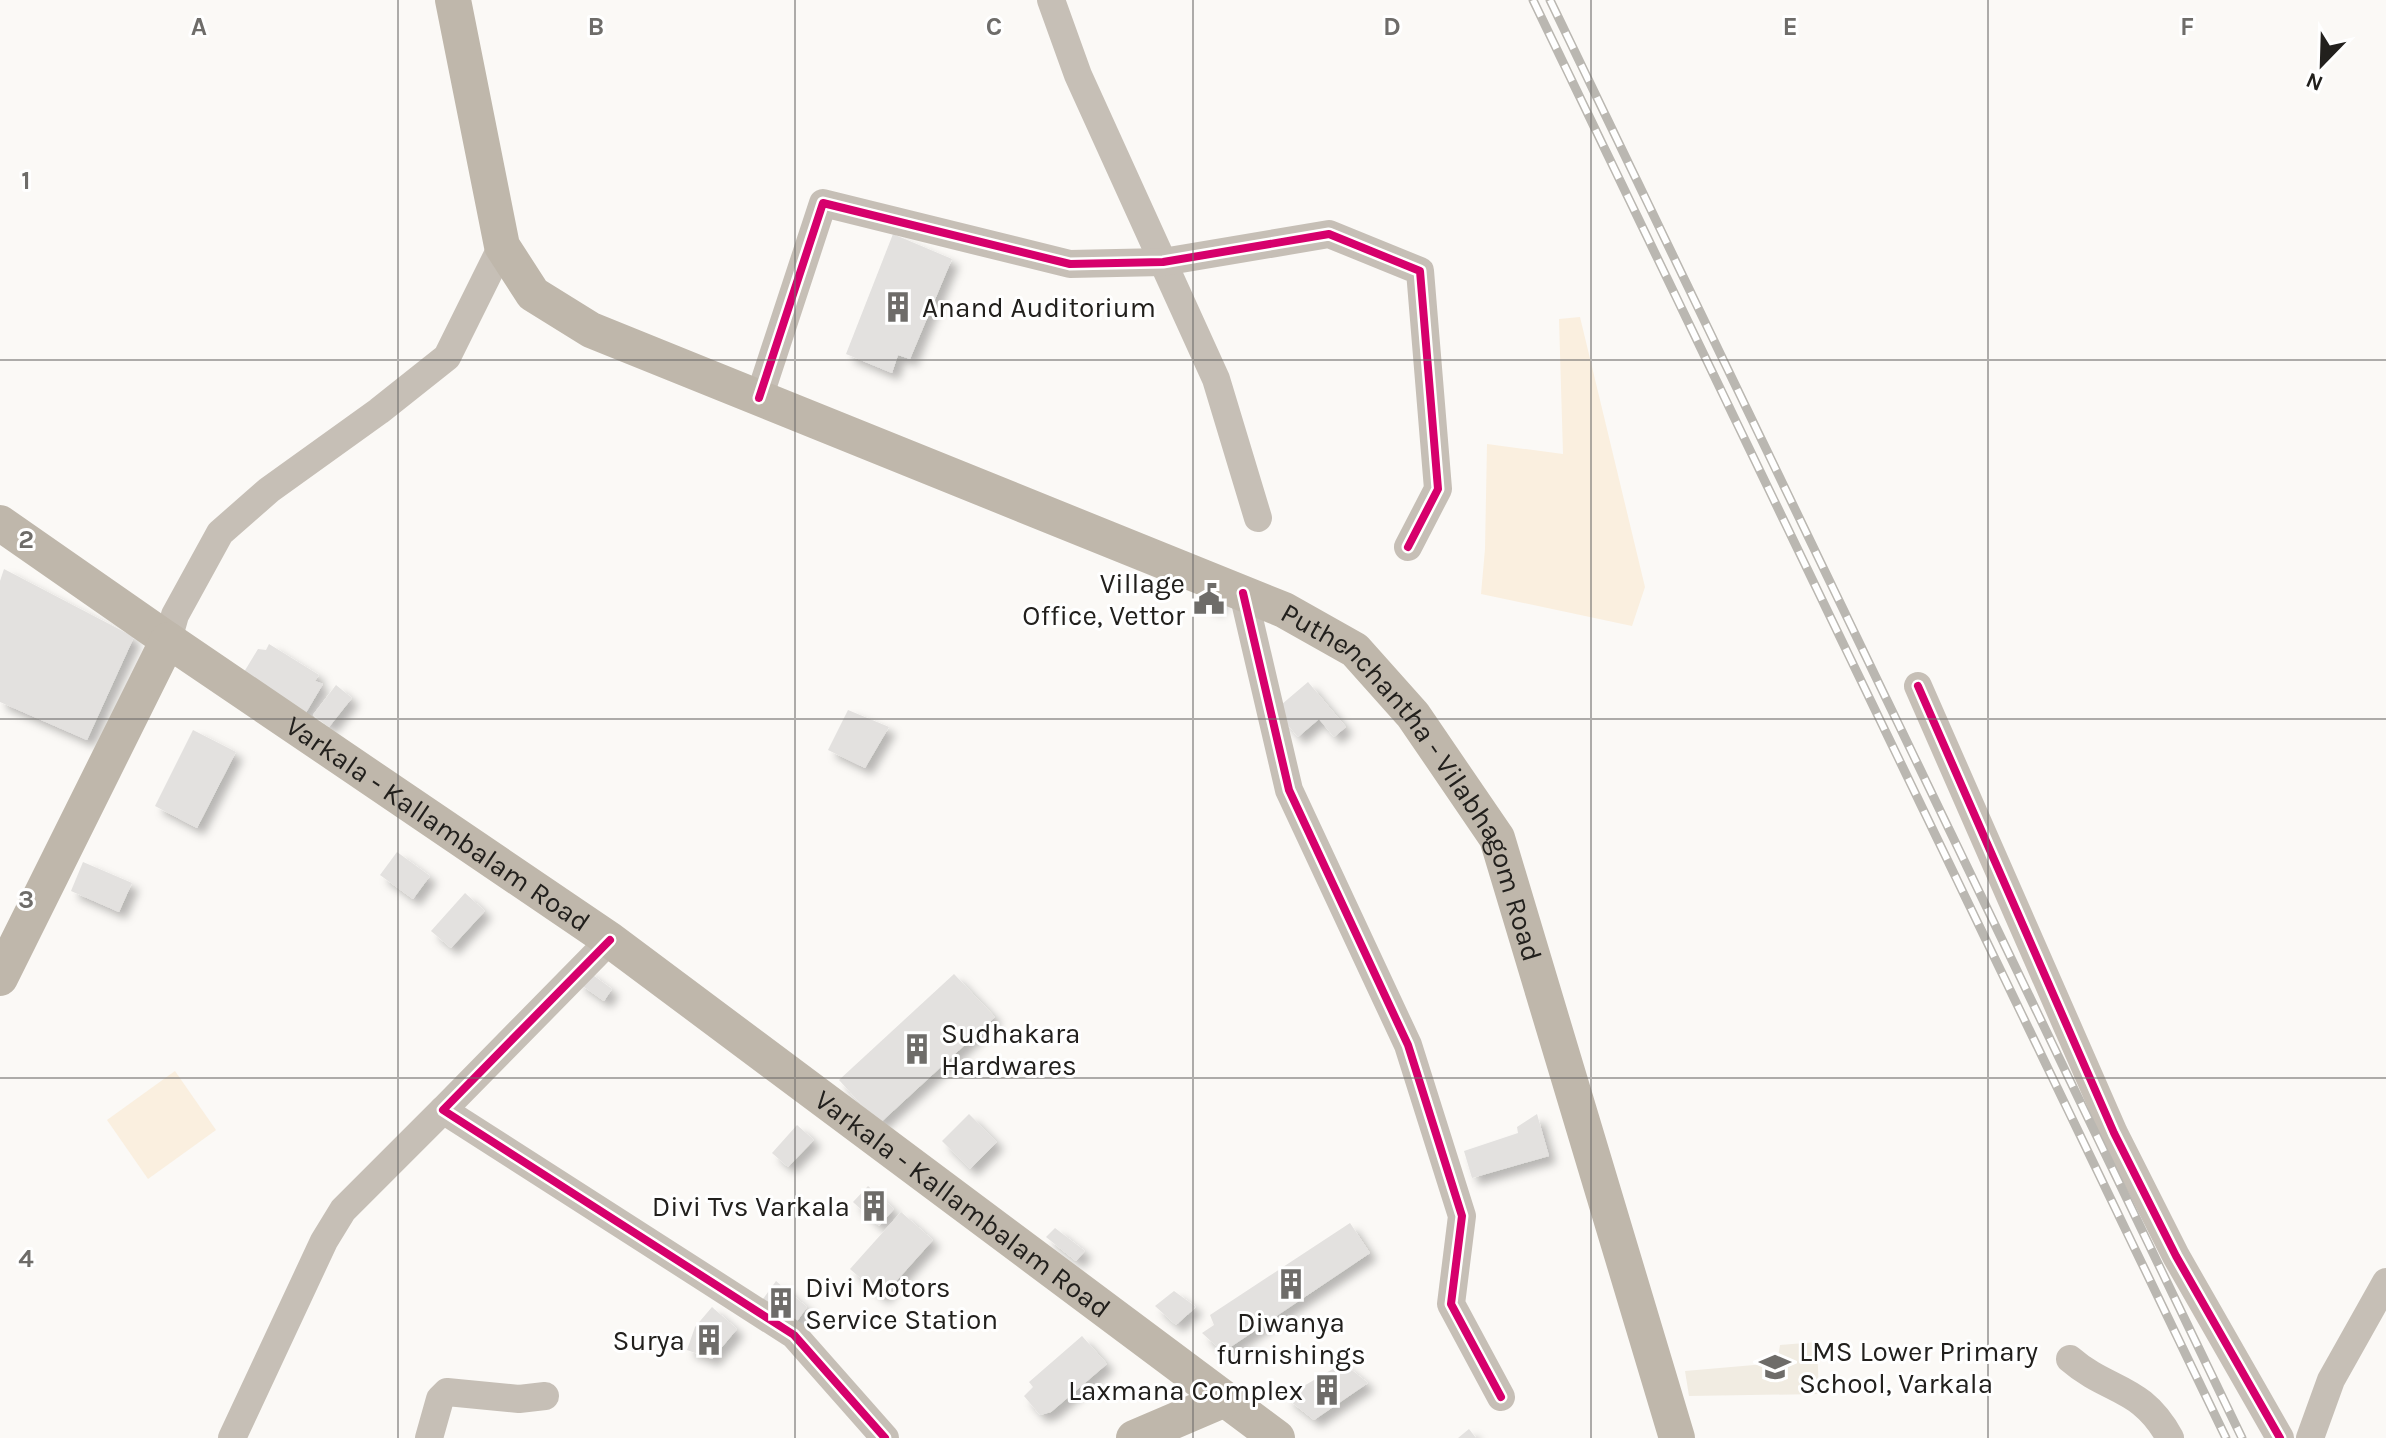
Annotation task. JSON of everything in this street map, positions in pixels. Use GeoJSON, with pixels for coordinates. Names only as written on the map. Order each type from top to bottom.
{"type":"FeatureCollection","features":[{"type":"Feature","properties":{"kind":"main road","name":"Puthenchantha - Vilabhagom Road"},"geometry":{"type":"LineString","coordinates":[[453,0],[502,246],[533,294],[591,330],[1284,610],[1355,650],[1413,715],[1497,838],[1677,1438]]}},
{"type":"Feature","properties":{"kind":"main road","name":"Varkala - Kallambalam Road"},"geometry":{"type":"LineString","coordinates":[[0,523],[610,940],[1277,1438]]}},
{"type":"Feature","properties":{"kind":"main road"},"geometry":{"type":"LineString","coordinates":[[0,978],[168,640]]}},
{"type":"Feature","properties":{"kind":"main road"},"geometry":{"type":"LineString","coordinates":[[145,685],[166,678],[193,678],[239,688]]}},
{"type":"Feature","properties":{"kind":"main road"},"geometry":{"type":"LineString","coordinates":[[1134,1438],[1223,1400]]}},
{"type":"Feature","properties":{"kind":"street"},"geometry":{"type":"LineString","coordinates":[[1051,0],[1078,75],[1216,379],[1258,518]]}},
{"type":"Feature","properties":{"kind":"street"},"geometry":{"type":"LineString","coordinates":[[759,398],[823,203],[1070,264],[1163,262],[1329,234],[1420,271],[1438,489],[1408,547]]}},
{"type":"Feature","properties":{"kind":"street"},"geometry":{"type":"LineString","coordinates":[[168,640],[175,615],[220,533],[269,490],[379,411],[447,357],[502,246]]}},
{"type":"Feature","properties":{"kind":"street"},"geometry":{"type":"LineString","coordinates":[[1243,593],[1289,790],[1413,1060],[1462,1216],[1451,1304],[1501,1397]]}},
{"type":"Feature","properties":{"kind":"street"},"geometry":{"type":"LineString","coordinates":[[1918,686],[2114,1133],[2176,1256],[2280,1438]]}},
{"type":"Feature","properties":{"kind":"street"},"geometry":{"type":"LineString","coordinates":[[232,1438],[324,1241],[343,1210],[610,940]]}},
{"type":"Feature","properties":{"kind":"street"},"geometry":{"type":"LineString","coordinates":[[443,1110],[794,1335],[885,1438]]}},
{"type":"Feature","properties":{"kind":"street"},"geometry":{"type":"LineString","coordinates":[[2310,1438],[2331,1380],[2386,1282]]}},
{"type":"Feature","properties":{"kind":"street"},"geometry":{"type":"LineString","coordinates":[[2070,1359],[2098,1379],[2136,1396],[2162,1423],[2170,1438]]}},
{"type":"Feature","properties":{"kind":"street"},"geometry":{"type":"LineString","coordinates":[[429,1438],[440,1399],[447,1392],[510,1399],[545,1396]]}},
{"type":"Feature","properties":{"kind":"shaded area"},"geometry":{"type":"Polygon","coordinates":[[[1580,317],[1645,587],[1632,626],[1481,594],[1487,444],[1563,454],[1559,319],[1580,317]]]}},
{"type":"Feature","properties":{"kind":"shaded area"},"geometry":{"type":"Polygon","coordinates":[[[175,1071],[216,1130],[148,1179],[107,1120],[175,1071]]]}},
{"type":"Feature","properties":{"kind":"shaded area","name":"LMS Lower Primary School, Varkala"},"geometry":{"type":"Polygon","coordinates":[[[1817,1342],[1819,1394],[1689,1396],[1685,1371],[1777,1363],[1780,1345],[1817,1342]]]}},
{"type":"Feature","properties":{"kind":"building","name":"Anand Auditorium"},"geometry":{"type":"Polygon","coordinates":[[[893,234],[952,259],[910,359],[898,355],[892,373],[846,354],[893,234]]]}},
{"type":"Feature","properties":{"kind":"building"},"geometry":{"type":"Polygon","coordinates":[[[4,569],[134,637],[87,740],[0,702],[0,581],[4,569]]]}},
{"type":"Feature","properties":{"kind":"building","name":"Village Office, Vettor"},"geometry":{"type":"Polygon","coordinates":[[[1203,588],[1222,597],[1216,609],[1197,600],[1203,588]]]}},
{"type":"Feature","properties":{"kind":"building"},"geometry":{"type":"Polygon","coordinates":[[[269,644],[319,675],[315,681],[323,684],[304,716],[241,677],[258,649],[266,650],[269,644]]]}},
{"type":"Feature","properties":{"kind":"building"},"geometry":{"type":"Polygon","coordinates":[[[1308,682],[1346,727],[1334,737],[1319,719],[1298,737],[1275,710],[1308,682]]]}},
{"type":"Feature","properties":{"kind":"building"},"geometry":{"type":"Polygon","coordinates":[[[336,685],[352,698],[329,727],[313,715],[336,685]]]}},
{"type":"Feature","properties":{"kind":"building"},"geometry":{"type":"Polygon","coordinates":[[[848,710],[889,727],[865,768],[828,750],[848,710]]]}},
{"type":"Feature","properties":{"kind":"building"},"geometry":{"type":"Polygon","coordinates":[[[193,730],[236,752],[197,828],[155,806],[193,730]]]}},
{"type":"Feature","properties":{"kind":"building"},"geometry":{"type":"Polygon","coordinates":[[[397,852],[430,876],[413,899],[380,875],[397,852]]]}},
{"type":"Feature","properties":{"kind":"building"},"geometry":{"type":"Polygon","coordinates":[[[83,862],[132,883],[119,912],[71,891],[83,862]]]}},
{"type":"Feature","properties":{"kind":"building"},"geometry":{"type":"Polygon","coordinates":[[[465,893],[485,911],[451,948],[431,931],[465,893]]]}},
{"type":"Feature","properties":{"kind":"building"},"geometry":{"type":"Polygon","coordinates":[[[586,970],[612,989],[604,1001],[577,982],[586,970]]]}},
{"type":"Feature","properties":{"kind":"building","name":"Sudhakara Hardwares"},"geometry":{"type":"Polygon","coordinates":[[[954,974],[995,1017],[879,1124],[839,1080],[954,974]]]}},
{"type":"Feature","properties":{"kind":"building"},"geometry":{"type":"Polygon","coordinates":[[[969,1114],[997,1142],[970,1169],[942,1141],[969,1114]]]}},
{"type":"Feature","properties":{"kind":"building"},"geometry":{"type":"Polygon","coordinates":[[[1537,1114],[1549,1156],[1472,1178],[1464,1151],[1518,1133],[1517,1127],[1537,1114]]]}},
{"type":"Feature","properties":{"kind":"building"},"geometry":{"type":"Polygon","coordinates":[[[797,1125],[814,1140],[788,1167],[772,1153],[797,1125]]]}},
{"type":"Feature","properties":{"kind":"building","name":"Divi Tvs Varkala"},"geometry":{"type":"Polygon","coordinates":[[[868,1186],[894,1209],[879,1226],[853,1202],[868,1186]]]}},
{"type":"Feature","properties":{"kind":"building"},"geometry":{"type":"Polygon","coordinates":[[[901,1212],[933,1240],[882,1297],[850,1269],[901,1212]]]}},
{"type":"Feature","properties":{"kind":"building","name":"Diwanya furnishings"},"geometry":{"type":"Polygon","coordinates":[[[1350,1223],[1370,1253],[1223,1352],[1202,1333],[1214,1325],[1210,1315],[1350,1223]]]}},
{"type":"Feature","properties":{"kind":"building"},"geometry":{"type":"Polygon","coordinates":[[[1055,1228],[1085,1251],[1076,1261],[1046,1237],[1055,1228]]]}},
{"type":"Feature","properties":{"kind":"building","name":"Divi Motors Service Station"},"geometry":{"type":"Polygon","coordinates":[[[776,1281],[807,1307],[791,1330],[758,1306],[776,1281]]]}},
{"type":"Feature","properties":{"kind":"building"},"geometry":{"type":"Polygon","coordinates":[[[1174,1291],[1196,1307],[1176,1325],[1155,1306],[1174,1291]]]}},
{"type":"Feature","properties":{"kind":"building","name":"Surya"},"geometry":{"type":"Polygon","coordinates":[[[712,1307],[737,1329],[712,1359],[687,1350],[695,1327],[712,1307]]]}},
{"type":"Feature","properties":{"kind":"building"},"geometry":{"type":"Polygon","coordinates":[[[1082,1336],[1107,1364],[1051,1412],[1040,1415],[1024,1396],[1033,1387],[1029,1382],[1082,1336]]]}},
{"type":"Feature","properties":{"kind":"building","name":"Laxmana Complex"},"geometry":{"type":"Polygon","coordinates":[[[1343,1363],[1368,1383],[1314,1420],[1285,1397],[1343,1363]]]}},
{"type":"Feature","properties":{"kind":"building"},"geometry":{"type":"Polygon","coordinates":[[[1469,1429],[1476,1438],[1458,1438],[1469,1429]]]}},
{"type":"Feature","properties":{"kind":"railway"},"geometry":{"type":"LineString","coordinates":[[1533,0],[2226,1438]]}},
{"type":"Feature","properties":{"kind":"railway"},"geometry":{"type":"LineString","coordinates":[[1550,0],[2242,1438]]}},
{"type":"Feature","properties":{"kind":"cycle path"},"geometry":{"type":"LineString","coordinates":[[759,398],[823,203],[1070,264],[1163,262],[1329,234],[1420,271],[1438,489],[1408,547]]}},
{"type":"Feature","properties":{"kind":"cycle path"},"geometry":{"type":"LineString","coordinates":[[1243,593],[1289,790],[1408,1045],[1462,1216],[1451,1304],[1501,1397]]}},
{"type":"Feature","properties":{"kind":"cycle path"},"geometry":{"type":"LineString","coordinates":[[1918,686],[2114,1133],[2176,1256],[2280,1438]]}},
{"type":"Feature","properties":{"kind":"cycle path"},"geometry":{"type":"LineString","coordinates":[[610,940],[443,1110],[794,1335],[885,1438]]}},
{"type":"Feature","properties":{"kind":"place","name":"Anand Auditorium"},"geometry":{"type":"Point","coordinates":[898,307]}},
{"type":"Feature","properties":{"kind":"place","name":"Village Office, Vettor"},"geometry":{"type":"Point","coordinates":[1209,599]}},
{"type":"Feature","properties":{"kind":"place","name":"Sudhakara Hardwares"},"geometry":{"type":"Point","coordinates":[917,1049]}},
{"type":"Feature","properties":{"kind":"place","name":"Divi Tvs Varkala"},"geometry":{"type":"Point","coordinates":[874,1206]}},
{"type":"Feature","properties":{"kind":"place","name":"Diwanya furnishings"},"geometry":{"type":"Point","coordinates":[1291,1284]}},
{"type":"Feature","properties":{"kind":"place","name":"Divi Motors Service Station"},"geometry":{"type":"Point","coordinates":[781,1303]}},
{"type":"Feature","properties":{"kind":"place","name":"Surya"},"geometry":{"type":"Point","coordinates":[709,1340]}},
{"type":"Feature","properties":{"kind":"place","name":"LMS Lower Primary School, Varkala"},"geometry":{"type":"Point","coordinates":[1775,1367]}},
{"type":"Feature","properties":{"kind":"place","name":"Laxmana Complex"},"geometry":{"type":"Point","coordinates":[1327,1390]}}]}
